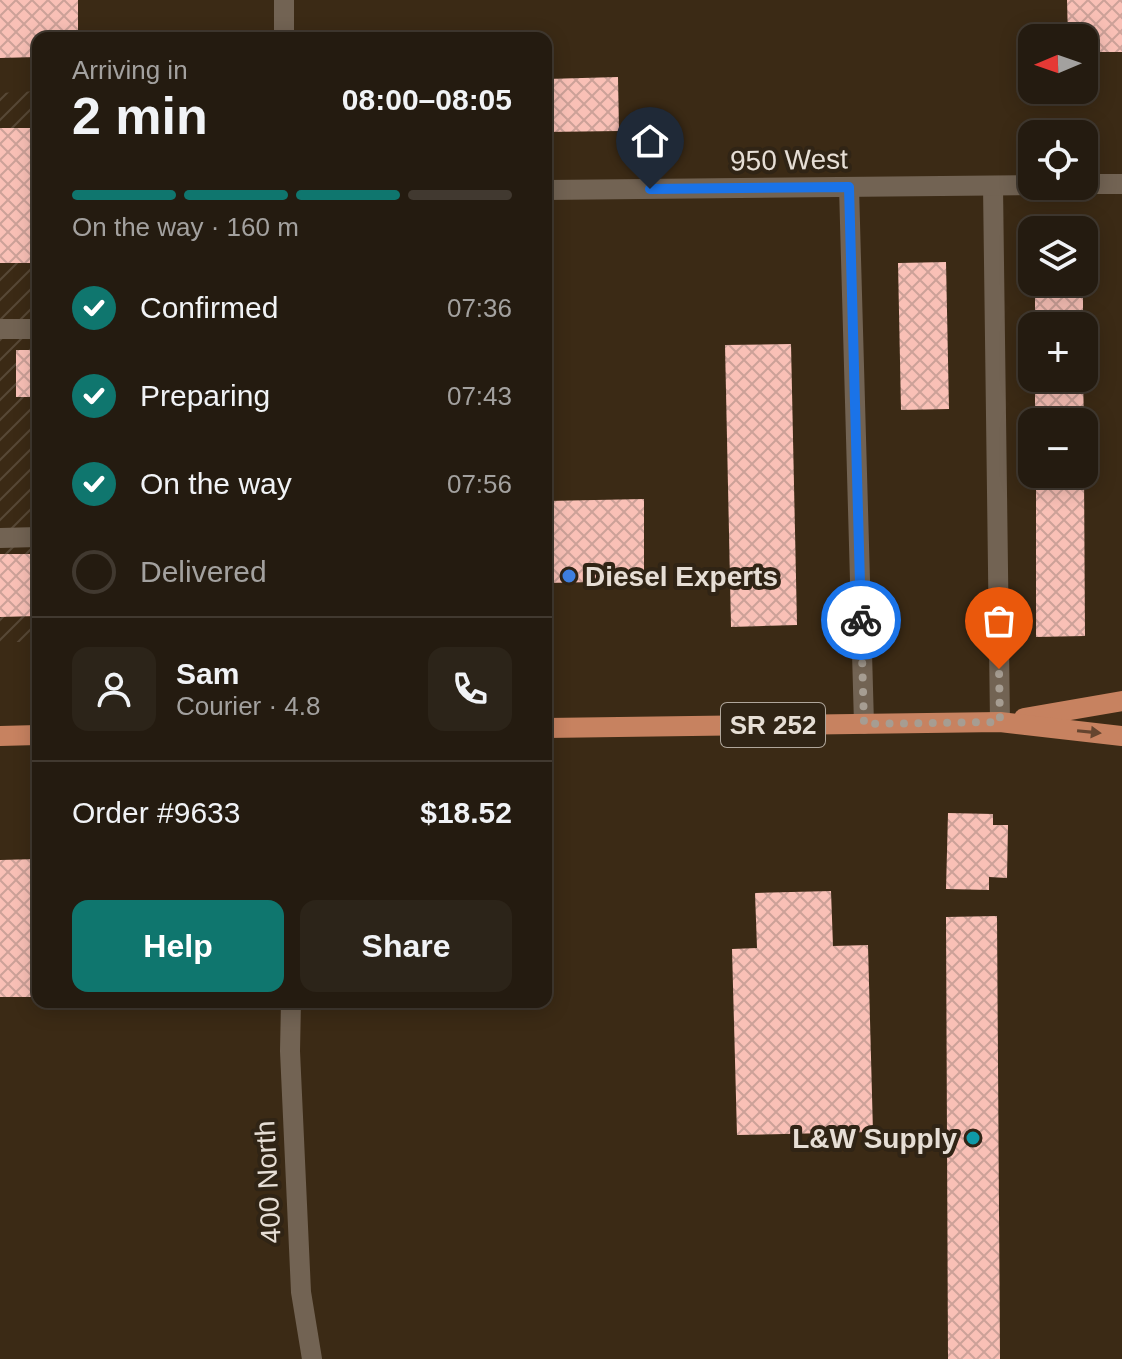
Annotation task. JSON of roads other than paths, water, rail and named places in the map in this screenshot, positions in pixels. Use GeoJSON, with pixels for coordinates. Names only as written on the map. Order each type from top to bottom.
{"type":"FeatureCollection","features":[{"type":"Feature","properties":{"kind":"main road","name":"SR 252"},"geometry":{"type":"LineString","coordinates":[[1000,722],[1122,701]]}},
{"type":"Feature","properties":{"kind":"main road","name":"SR 252"},"geometry":{"type":"LineString","coordinates":[[552,728],[1000,722],[1122,736]]}},
{"type":"Feature","properties":{"kind":"main road"},"geometry":{"type":"LineString","coordinates":[[0,736],[32,735]]}},
{"type":"Feature","properties":{"kind":"street"},"geometry":{"type":"LineString","coordinates":[[284,0],[284,32]]}},
{"type":"Feature","properties":{"kind":"street"},"geometry":{"type":"LineString","coordinates":[[1098,184],[1122,184]]}},
{"type":"Feature","properties":{"kind":"street","name":"950 West"},"geometry":{"type":"LineString","coordinates":[[552,190],[1018,185]]}},
{"type":"Feature","properties":{"kind":"street"},"geometry":{"type":"LineString","coordinates":[[993,186],[1000,722]]}},
{"type":"Feature","properties":{"kind":"street"},"geometry":{"type":"LineString","coordinates":[[849,187],[864,724]]}},
{"type":"Feature","properties":{"kind":"street"},"geometry":{"type":"LineString","coordinates":[[0,329],[32,329]]}},
{"type":"Feature","properties":{"kind":"street"},"geometry":{"type":"LineString","coordinates":[[0,538],[32,537]]}},
{"type":"Feature","properties":{"kind":"street","name":"400 North"},"geometry":{"type":"LineString","coordinates":[[291,1008],[290,1051],[301,1292],[312,1359]]}},
{"type":"Feature","properties":{"kind":"place","name":"Diesel Experts"},"geometry":{"type":"Point","coordinates":[569,576]}},
{"type":"Feature","properties":{"kind":"place","name":"L&W Supply"},"geometry":{"type":"Point","coordinates":[973,1138]}}]}
